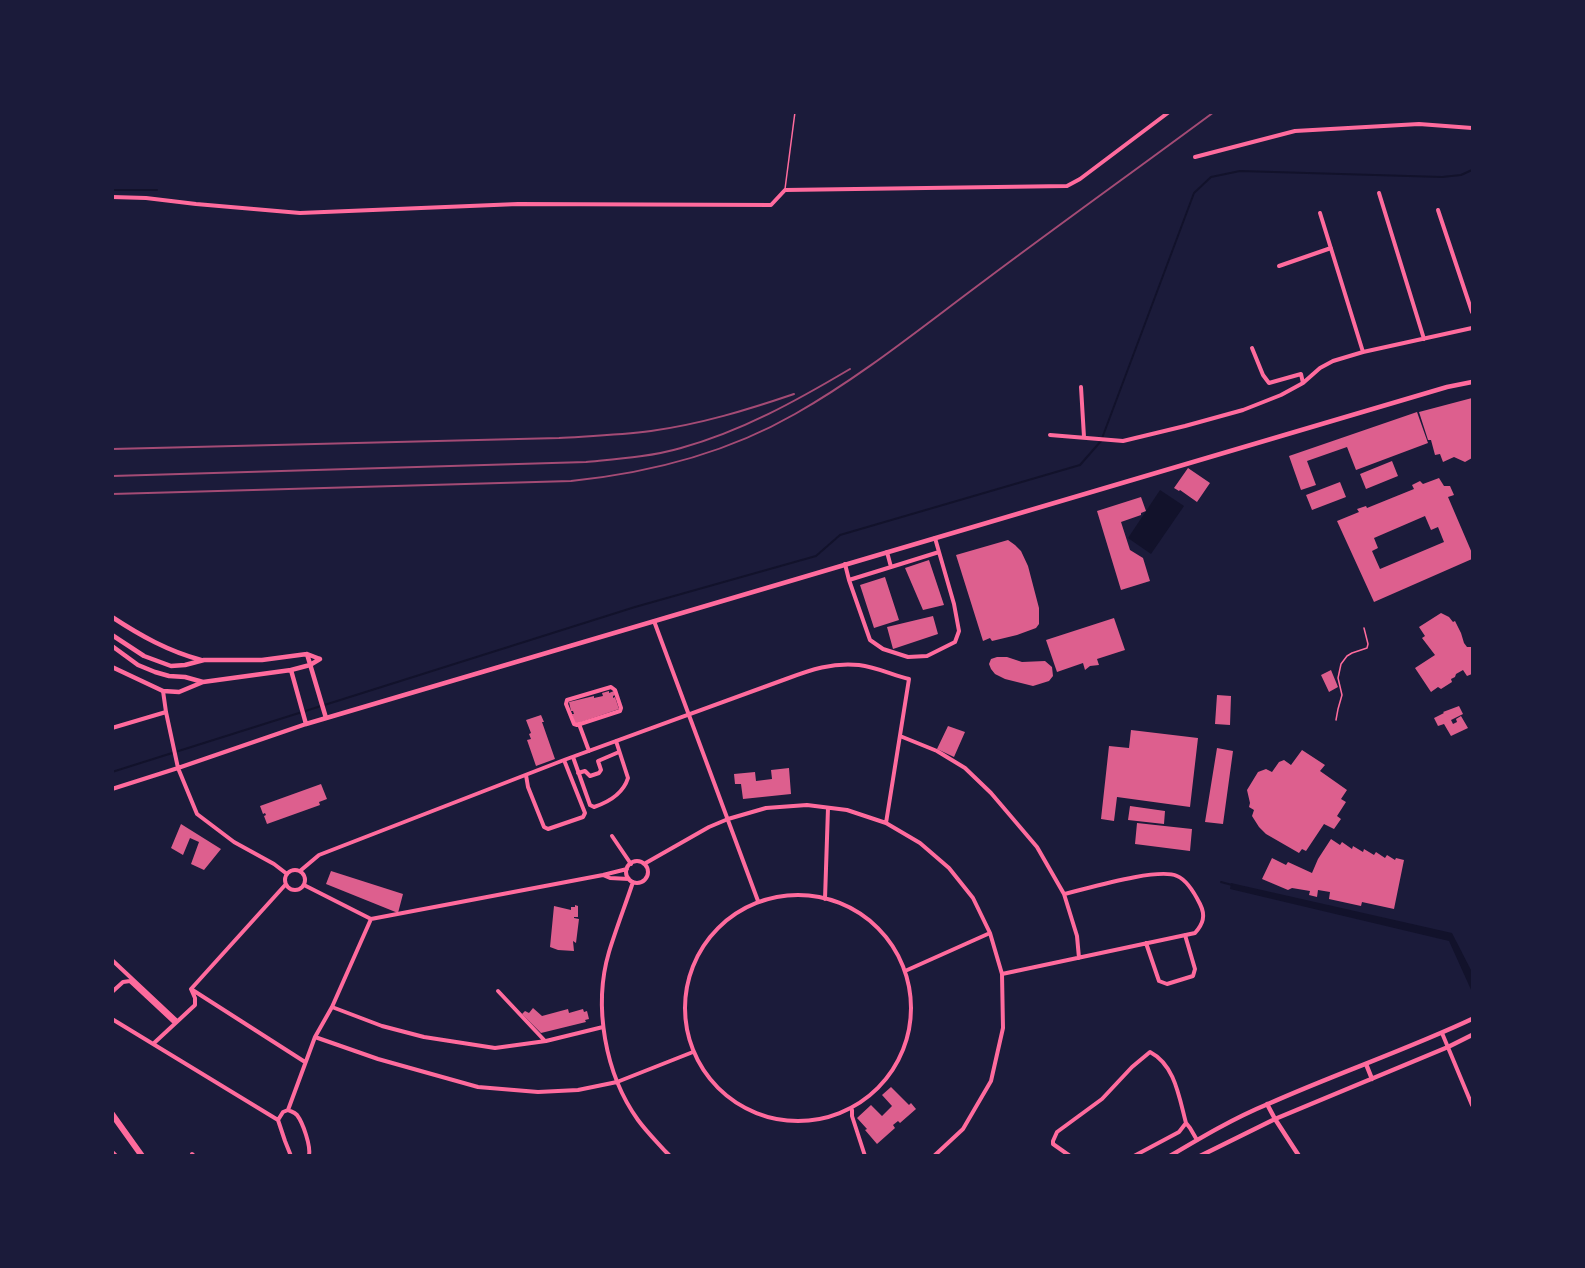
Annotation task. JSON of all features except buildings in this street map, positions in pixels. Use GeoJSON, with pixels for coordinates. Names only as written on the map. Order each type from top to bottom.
{"type":"FeatureCollection","features":[{"type":"Feature","properties":{"kind":"highway"},"geometry":{"type":"LineString","coordinates":[[112,1114],[142,1155]]}},
{"type":"Feature","properties":{"kind":"street"},"geometry":{"type":"LineString","coordinates":[[112,197],[146,198],[300,213],[518,204],[771,205],[785,190],[1067,186],[1080,179],[1169,112]]}},
{"type":"Feature","properties":{"kind":"street"},"geometry":{"type":"LineString","coordinates":[[1195,157],[1295,131],[1419,124],[1473,128]]}},
{"type":"Feature","properties":{"kind":"street"},"geometry":{"type":"LineString","coordinates":[[1379,193],[1424,339]]}},
{"type":"Feature","properties":{"kind":"street"},"geometry":{"type":"LineString","coordinates":[[1438,210],[1473,312]]}},
{"type":"Feature","properties":{"kind":"street"},"geometry":{"type":"LineString","coordinates":[[1320,213],[1363,352]]}},
{"type":"Feature","properties":{"kind":"street"},"geometry":{"type":"LineString","coordinates":[[1279,266],[1331,248]]}},
{"type":"Feature","properties":{"kind":"street"},"geometry":{"type":"LineString","coordinates":[[1050,435],[1123,441],[1208,420],[1243,410],[1281,395],[1304,383],[1320,368],[1333,361],[1363,352],[1473,328]]}},
{"type":"Feature","properties":{"kind":"street"},"geometry":{"type":"LineString","coordinates":[[1252,348],[1263,375],[1269,383],[1301,374],[1304,383]]}},
{"type":"Feature","properties":{"kind":"street"},"geometry":{"type":"LineString","coordinates":[[112,789],[326,718],[1436,390],[1473,382]]}},
{"type":"Feature","properties":{"kind":"street"},"geometry":{"type":"LineString","coordinates":[[1081,387],[1084,438]]}},
{"type":"Feature","properties":{"kind":"street"},"geometry":{"type":"LineString","coordinates":[[845,564],[870,640],[883,649],[909,657],[927,656],[955,642],[959,631],[954,604],[935,538]]}},
{"type":"Feature","properties":{"kind":"street"},"geometry":{"type":"LineString","coordinates":[[887,552],[891,567]]}},
{"type":"Feature","properties":{"kind":"street"},"geometry":{"type":"LineString","coordinates":[[849,580],[939,552]]}},
{"type":"Feature","properties":{"kind":"street"},"geometry":{"type":"LineString","coordinates":[[112,617],[179,654],[204,660],[262,660],[307,654],[320,659],[310,665],[291,670],[203,682],[179,692],[164,691],[112,667]]}},
{"type":"Feature","properties":{"kind":"street"},"geometry":{"type":"LineString","coordinates":[[654,621],[758,901]]}},
{"type":"Feature","properties":{"kind":"street"},"geometry":{"type":"LineString","coordinates":[[112,635],[144,656],[171,666],[204,660]]}},
{"type":"Feature","properties":{"kind":"street"},"geometry":{"type":"LineString","coordinates":[[112,646],[138,665],[155,672],[203,682]]}},
{"type":"Feature","properties":{"kind":"street"},"geometry":{"type":"LineString","coordinates":[[307,654],[326,718]]}},
{"type":"Feature","properties":{"kind":"street"},"geometry":{"type":"LineString","coordinates":[[300,871],[319,855],[525,775],[816,668],[838,664],[861,665],[909,680],[886,823]]}},
{"type":"Feature","properties":{"kind":"street"},"geometry":{"type":"LineString","coordinates":[[291,670],[306,724]]}},
{"type":"Feature","properties":{"kind":"street"},"geometry":{"type":"LineString","coordinates":[[611,687],[614,689],[620,711],[579,724],[574,724],[566,704],[567,700],[611,687]]}},
{"type":"Feature","properties":{"kind":"street"},"geometry":{"type":"LineString","coordinates":[[164,691],[177,766],[197,814],[234,842],[274,864],[287,874]]}},
{"type":"Feature","properties":{"kind":"street"},"geometry":{"type":"LineString","coordinates":[[112,728],[166,712]]}},
{"type":"Feature","properties":{"kind":"street"},"geometry":{"type":"LineString","coordinates":[[579,724],[589,751]]}},
{"type":"Feature","properties":{"kind":"street"},"geometry":{"type":"LineString","coordinates":[[900,736],[937,751],[965,768],[991,793],[1037,847],[1064,894],[1077,936],[1079,958]]}},
{"type":"Feature","properties":{"kind":"street"},"geometry":{"type":"LineString","coordinates":[[573,757],[590,805],[594,807],[608,802],[628,778],[616,741]]}},
{"type":"Feature","properties":{"kind":"street"},"geometry":{"type":"LineString","coordinates":[[578,773],[585,771],[590,776],[599,773],[598,761],[619,752]]}},
{"type":"Feature","properties":{"kind":"street"},"geometry":{"type":"LineString","coordinates":[[525,775],[544,827],[548,829],[583,817],[585,813],[564,760]]}},
{"type":"Feature","properties":{"kind":"street"},"geometry":{"type":"LineString","coordinates":[[644,864],[709,827],[728,819],[766,808],[807,805],[847,810],[886,823],[920,843],[949,868],[973,898],[990,933],[1002,974],[1004,1028],[991,1081],[963,1129],[934,1155]]}},
{"type":"Feature","properties":{"kind":"street"},"geometry":{"type":"LineString","coordinates":[[825,898],[828,808]]}},
{"type":"Feature","properties":{"kind":"street"},"geometry":{"type":"LineString","coordinates":[[612,836],[631,864]]}},
{"type":"Feature","properties":{"kind":"street"},"geometry":{"type":"LineString","coordinates":[[304,885],[371,919],[603,875],[627,869],[636,862],[644,864],[648,870],[645,879],[640,883],[603,875]]}},
{"type":"Feature","properties":{"kind":"street"},"geometry":{"type":"LineString","coordinates":[[627,869],[627,875],[631,881]]}},
{"type":"Feature","properties":{"kind":"street"},"geometry":{"type":"LineString","coordinates":[[191,989],[285,884],[287,874],[293,870],[300,871],[304,875],[304,885],[300,889],[290,889],[285,884]]}},
{"type":"Feature","properties":{"kind":"street"},"geometry":{"type":"LineString","coordinates":[[1002,974],[1194,933],[1201,927],[1204,917],[1199,902],[1184,880],[1175,874],[1153,873],[1064,894]]}},
{"type":"Feature","properties":{"kind":"street"},"geometry":{"type":"LineString","coordinates":[[631,881],[608,954],[602,990],[603,1027],[608,1055],[617,1082],[637,1119],[670,1155]]}},
{"type":"Feature","properties":{"kind":"street"},"geometry":{"type":"LineString","coordinates":[[794,895],[825,898],[862,914],[888,939],[905,971],[911,1003],[908,1036],[895,1067],[874,1092],[852,1110],[812,1120],[775,1119],[741,1106],[713,1083],[693,1052],[685,1022],[685,992],[693,962],[709,936],[731,915],[758,901],[794,895]]}},
{"type":"Feature","properties":{"kind":"street"},"geometry":{"type":"LineString","coordinates":[[278,1120],[283,1112],[288,1110],[315,1037],[332,1007],[371,919]]}},
{"type":"Feature","properties":{"kind":"street"},"geometry":{"type":"LineString","coordinates":[[905,971],[990,933]]}},
{"type":"Feature","properties":{"kind":"street"},"geometry":{"type":"LineString","coordinates":[[1146,943],[1160,981],[1167,984],[1192,976],[1194,969],[1185,935]]}},
{"type":"Feature","properties":{"kind":"street"},"geometry":{"type":"LineString","coordinates":[[112,960],[176,1022]]}},
{"type":"Feature","properties":{"kind":"street"},"geometry":{"type":"LineString","coordinates":[[112,992],[123,982],[130,981],[176,1022]]}},
{"type":"Feature","properties":{"kind":"street"},"geometry":{"type":"LineString","coordinates":[[153,1044],[195,1005],[191,989]]}},
{"type":"Feature","properties":{"kind":"street"},"geometry":{"type":"LineString","coordinates":[[191,989],[305,1062]]}},
{"type":"Feature","properties":{"kind":"street"},"geometry":{"type":"LineString","coordinates":[[498,991],[546,1041]]}},
{"type":"Feature","properties":{"kind":"street"},"geometry":{"type":"LineString","coordinates":[[332,1007],[382,1026],[424,1037],[495,1048],[546,1041],[603,1027]]}},
{"type":"Feature","properties":{"kind":"street"},"geometry":{"type":"LineString","coordinates":[[112,1019],[278,1120],[291,1155]]}},
{"type":"Feature","properties":{"kind":"street"},"geometry":{"type":"LineString","coordinates":[[1170,1155],[1267,1104],[1473,1019]]}},
{"type":"Feature","properties":{"kind":"street"},"geometry":{"type":"LineString","coordinates":[[1442,1033],[1473,1105]]}},
{"type":"Feature","properties":{"kind":"street"},"geometry":{"type":"LineString","coordinates":[[1200,1155],[1275,1119],[1473,1035]]}},
{"type":"Feature","properties":{"kind":"street"},"geometry":{"type":"LineString","coordinates":[[315,1037],[378,1059],[478,1087],[538,1092],[578,1090],[617,1082],[693,1052]]}},
{"type":"Feature","properties":{"kind":"street"},"geometry":{"type":"LineString","coordinates":[[1070,1155],[1053,1144],[1057,1132],[1102,1099],[1132,1067],[1150,1052],[1159,1057],[1172,1074],[1185,1123],[1197,1140]]}},
{"type":"Feature","properties":{"kind":"street"},"geometry":{"type":"LineString","coordinates":[[1366,1064],[1372,1078]]}},
{"type":"Feature","properties":{"kind":"street"},"geometry":{"type":"LineString","coordinates":[[1267,1104],[1299,1155]]}},
{"type":"Feature","properties":{"kind":"street"},"geometry":{"type":"LineString","coordinates":[[288,1110],[299,1120],[311,1148],[309,1155]]}},
{"type":"Feature","properties":{"kind":"street"},"geometry":{"type":"LineString","coordinates":[[852,1110],[865,1155]]}},
{"type":"Feature","properties":{"kind":"street"},"geometry":{"type":"LineString","coordinates":[[1134,1155],[1179,1132],[1185,1123]]}},
{"type":"Feature","properties":{"kind":"lane"},"geometry":{"type":"LineString","coordinates":[[785,190],[795,112]]}},
{"type":"Feature","properties":{"kind":"lane"},"geometry":{"type":"LineString","coordinates":[[1336,720],[1342,695],[1338,678],[1340,667],[1347,656],[1367,648],[1364,628]]}},
{"type":"Feature","properties":{"kind":"shaded area"},"geometry":{"type":"Polygon","coordinates":[[[1160,490],[1184,506],[1151,554],[1128,538],[1160,490]]]}},
{"type":"Feature","properties":{"kind":"shaded area"},"geometry":{"type":"Polygon","coordinates":[[[1231,883],[1452,933],[1472,972],[1472,992],[1449,941],[1230,889],[1231,883]]]}},
{"type":"Feature","properties":{"kind":"waterway"},"geometry":{"type":"LineString","coordinates":[[112,772],[635,607],[816,556],[840,535],[1080,465],[1101,441],[1194,193],[1211,177],[1240,171],[1442,177],[1461,175],[1472,170]]}},
{"type":"Feature","properties":{"kind":"waterway"},"geometry":{"type":"LineString","coordinates":[[112,190],[157,190]]}},
{"type":"Feature","properties":{"kind":"waterway"},"geometry":{"type":"LineString","coordinates":[[1221,882],[1232,885]]}},
{"type":"Feature","properties":{"kind":"railway"},"geometry":{"type":"LineString","coordinates":[[112,494],[571,481],[658,467],[715,450],[769,428],[844,384],[1214,112]]}},
{"type":"Feature","properties":{"kind":"railway"},"geometry":{"type":"LineString","coordinates":[[112,476],[586,462],[645,456],[726,433],[789,404],[850,369]]}},
{"type":"Feature","properties":{"kind":"railway"},"geometry":{"type":"LineString","coordinates":[[112,449],[559,438],[617,434],[651,431],[706,420],[794,394]]}}]}
